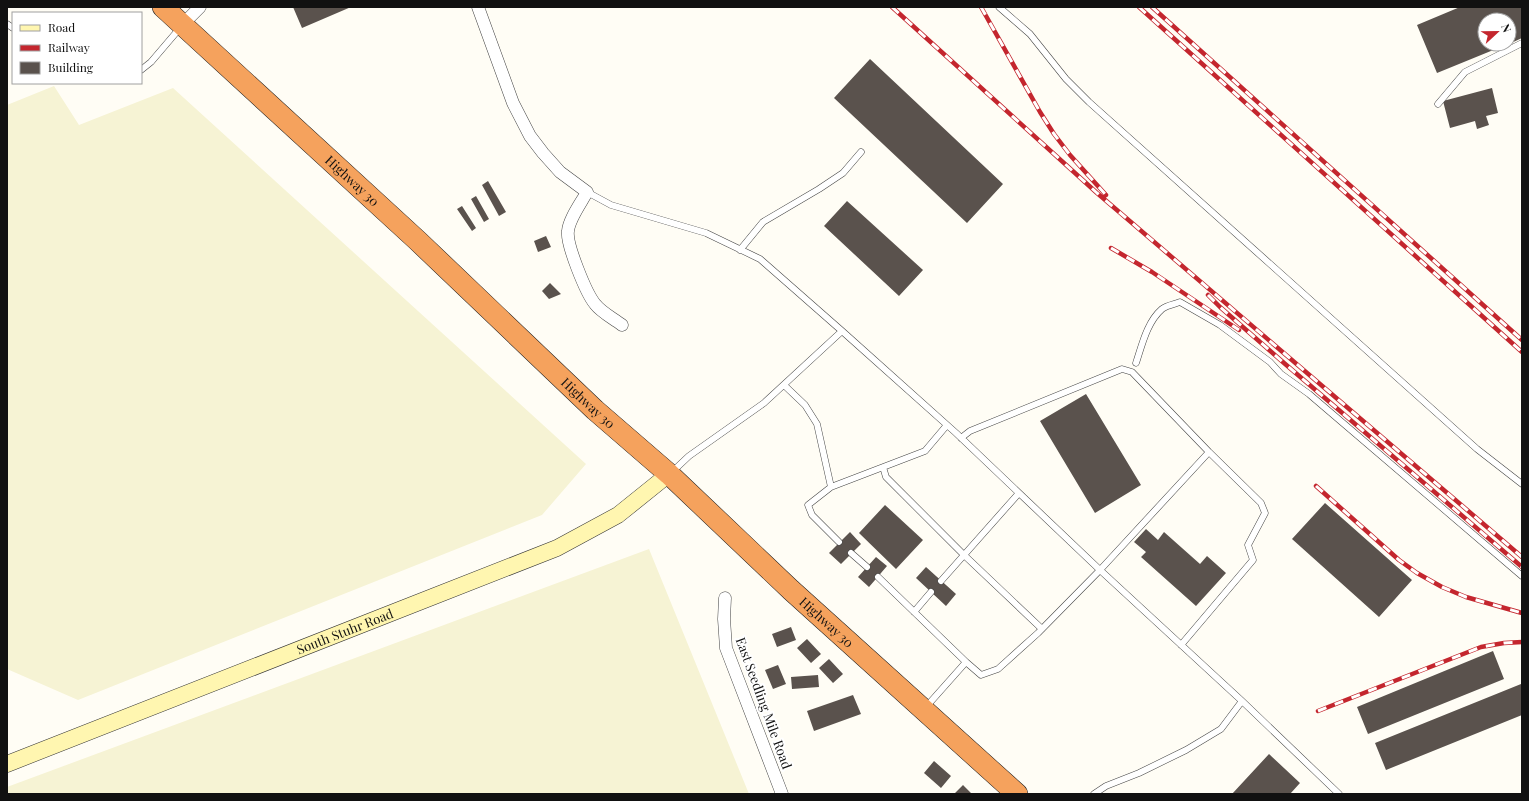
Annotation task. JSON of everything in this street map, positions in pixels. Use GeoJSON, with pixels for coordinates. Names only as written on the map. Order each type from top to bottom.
{"type":"FeatureCollection","features":[{"type":"Feature","properties":{"kind":"highway","name":"Highway 30"},"geometry":{"type":"LineString","coordinates":[[163,7],[424,247],[595,410],[669,474],[791,590],[1017,794]]}},
{"type":"Feature","properties":{"kind":"main road","name":"South Stuhr Road"},"geometry":{"type":"LineString","coordinates":[[7,764],[557,548],[618,515],[669,474]]}},
{"type":"Feature","properties":{"kind":"street"},"geometry":{"type":"LineString","coordinates":[[182,25],[200,7]]}},
{"type":"Feature","properties":{"kind":"street"},"geometry":{"type":"LineString","coordinates":[[478,7],[514,103],[530,136],[560,172],[587,192],[569,226],[569,240],[582,280],[595,304],[602,311],[622,325]]}},
{"type":"Feature","properties":{"kind":"street","name":"East Seedling Mile Road"},"geometry":{"type":"LineString","coordinates":[[725,598],[724,620],[726,648],[782,794]]}},
{"type":"Feature","properties":{"kind":"lane"},"geometry":{"type":"LineString","coordinates":[[999,7],[1030,34],[1066,79],[1089,102],[1477,449],[1522,484]]}},
{"type":"Feature","properties":{"kind":"lane"},"geometry":{"type":"LineString","coordinates":[[142,69],[151,62],[182,25]]}},
{"type":"Feature","properties":{"kind":"lane"},"geometry":{"type":"LineString","coordinates":[[1438,104],[1465,72],[1522,43]]}},
{"type":"Feature","properties":{"kind":"lane"},"geometry":{"type":"LineString","coordinates":[[740,250],[762,222],[819,189],[843,173],[861,152]]}},
{"type":"Feature","properties":{"kind":"lane"},"geometry":{"type":"LineString","coordinates":[[587,192],[611,205],[706,234],[760,259],[842,330],[962,438],[1100,570],[1242,701],[1339,794]]}},
{"type":"Feature","properties":{"kind":"lane"},"geometry":{"type":"LineString","coordinates":[[1136,363],[1146,333],[1155,317],[1164,308],[1180,302],[1192,308],[1220,325],[1270,362],[1281,374],[1309,394],[1522,576]]}},
{"type":"Feature","properties":{"kind":"lane"},"geometry":{"type":"LineString","coordinates":[[669,474],[689,456],[764,403],[842,330]]}},
{"type":"Feature","properties":{"kind":"lane"},"geometry":{"type":"LineString","coordinates":[[962,438],[970,431],[1122,369],[1132,372],[1209,452],[1262,503],[1265,513],[1248,545],[1253,560],[1181,645]]}},
{"type":"Feature","properties":{"kind":"lane"},"geometry":{"type":"LineString","coordinates":[[784,385],[806,405],[817,424],[831,487]]}},
{"type":"Feature","properties":{"kind":"lane"},"geometry":{"type":"LineString","coordinates":[[839,542],[812,515],[808,505],[831,487],[925,451],[947,425]]}},
{"type":"Feature","properties":{"kind":"lane"},"geometry":{"type":"LineString","coordinates":[[878,577],[981,675],[998,669],[1042,628],[1100,570],[1209,452]]}},
{"type":"Feature","properties":{"kind":"lane"},"geometry":{"type":"LineString","coordinates":[[883,467],[886,477],[964,555],[1042,628]]}},
{"type":"Feature","properties":{"kind":"lane"},"geometry":{"type":"LineString","coordinates":[[941,581],[1019,493]]}},
{"type":"Feature","properties":{"kind":"lane"},"geometry":{"type":"LineString","coordinates":[[851,553],[867,567]]}},
{"type":"Feature","properties":{"kind":"lane"},"geometry":{"type":"LineString","coordinates":[[914,612],[931,592]]}},
{"type":"Feature","properties":{"kind":"lane"},"geometry":{"type":"LineString","coordinates":[[924,710],[966,662]]}},
{"type":"Feature","properties":{"kind":"lane"},"geometry":{"type":"LineString","coordinates":[[1094,794],[1106,786],[1139,773],[1186,750],[1221,730],[1242,701]]}},
{"type":"Feature","properties":{"kind":"shaded area"},"geometry":{"type":"Polygon","coordinates":[[[54,86],[79,125],[173,88],[586,464],[542,515],[78,700],[7,669],[7,105],[54,86]]]}},
{"type":"Feature","properties":{"kind":"shaded area"},"geometry":{"type":"Polygon","coordinates":[[[649,549],[749,794],[7,794],[7,787],[649,549]]]}},
{"type":"Feature","properties":{"kind":"building"},"geometry":{"type":"Polygon","coordinates":[[[293,7],[351,7],[302,28],[293,7]]]}},
{"type":"Feature","properties":{"kind":"building"},"geometry":{"type":"Polygon","coordinates":[[[1460,7],[1522,7],[1522,38],[1517,40],[1517,12],[1477,12],[1477,52],[1488,52],[1437,73],[1417,25],[1460,7]]]}},
{"type":"Feature","properties":{"kind":"building"},"geometry":{"type":"Polygon","coordinates":[[[870,59],[1003,184],[967,223],[834,98],[870,59]]]}},
{"type":"Feature","properties":{"kind":"building"},"geometry":{"type":"Polygon","coordinates":[[[1492,88],[1498,113],[1486,116],[1489,125],[1477,129],[1475,121],[1450,128],[1443,101],[1492,88]]]}},
{"type":"Feature","properties":{"kind":"building"},"geometry":{"type":"Polygon","coordinates":[[[488,181],[506,212],[499,216],[482,185],[488,181]]]}},
{"type":"Feature","properties":{"kind":"building"},"geometry":{"type":"Polygon","coordinates":[[[476,196],[489,219],[484,222],[471,199],[476,196]]]}},
{"type":"Feature","properties":{"kind":"building"},"geometry":{"type":"Polygon","coordinates":[[[847,201],[923,270],[899,296],[824,226],[847,201]]]}},
{"type":"Feature","properties":{"kind":"building"},"geometry":{"type":"Polygon","coordinates":[[[462,206],[476,228],[472,231],[457,209],[462,206]]]}},
{"type":"Feature","properties":{"kind":"building"},"geometry":{"type":"Polygon","coordinates":[[[546,236],[551,247],[538,252],[534,241],[546,236]]]}},
{"type":"Feature","properties":{"kind":"building"},"geometry":{"type":"Polygon","coordinates":[[[550,283],[561,294],[549,299],[542,291],[550,283]]]}},
{"type":"Feature","properties":{"kind":"building"},"geometry":{"type":"Polygon","coordinates":[[[1086,394],[1141,485],[1095,513],[1040,421],[1086,394]]]}},
{"type":"Feature","properties":{"kind":"building"},"geometry":{"type":"Polygon","coordinates":[[[1325,503],[1412,580],[1379,617],[1292,539],[1325,503]]]}},
{"type":"Feature","properties":{"kind":"building"},"geometry":{"type":"Polygon","coordinates":[[[885,505],[923,540],[896,569],[859,533],[885,505]]]}},
{"type":"Feature","properties":{"kind":"building"},"geometry":{"type":"Polygon","coordinates":[[[1146,529],[1158,540],[1164,532],[1200,564],[1207,556],[1226,573],[1196,606],[1141,557],[1146,552],[1134,542],[1146,529]]]}},
{"type":"Feature","properties":{"kind":"building"},"geometry":{"type":"Polygon","coordinates":[[[850,532],[861,544],[841,564],[829,553],[850,532]]]}},
{"type":"Feature","properties":{"kind":"building"},"geometry":{"type":"Polygon","coordinates":[[[876,557],[887,566],[869,587],[858,577],[876,557]]]}},
{"type":"Feature","properties":{"kind":"building"},"geometry":{"type":"Polygon","coordinates":[[[926,567],[956,594],[946,606],[916,578],[926,567]]]}},
{"type":"Feature","properties":{"kind":"building"},"geometry":{"type":"Polygon","coordinates":[[[791,627],[796,640],[777,647],[772,634],[791,627]]]}},
{"type":"Feature","properties":{"kind":"building"},"geometry":{"type":"Polygon","coordinates":[[[807,639],[821,654],[811,663],[797,648],[807,639]]]}},
{"type":"Feature","properties":{"kind":"building"},"geometry":{"type":"Polygon","coordinates":[[[1493,651],[1504,679],[1368,734],[1357,707],[1493,651]]]}},
{"type":"Feature","properties":{"kind":"building"},"geometry":{"type":"Polygon","coordinates":[[[829,659],[843,674],[833,683],[819,668],[829,659]]]}},
{"type":"Feature","properties":{"kind":"building"},"geometry":{"type":"Polygon","coordinates":[[[778,665],[786,684],[773,689],[765,670],[778,665]]]}},
{"type":"Feature","properties":{"kind":"building"},"geometry":{"type":"Polygon","coordinates":[[[818,675],[819,687],[792,689],[791,677],[818,675]]]}},
{"type":"Feature","properties":{"kind":"building"},"geometry":{"type":"Polygon","coordinates":[[[1521,684],[1522,715],[1386,770],[1375,743],[1521,684]]]}},
{"type":"Feature","properties":{"kind":"building"},"geometry":{"type":"Polygon","coordinates":[[[853,695],[861,714],[814,731],[807,711],[853,695]]]}},
{"type":"Feature","properties":{"kind":"building"},"geometry":{"type":"Polygon","coordinates":[[[1269,754],[1300,783],[1290,794],[1232,794],[1269,754]]]}},
{"type":"Feature","properties":{"kind":"building"},"geometry":{"type":"Polygon","coordinates":[[[934,761],[951,776],[941,788],[924,773],[934,761]]]}},
{"type":"Feature","properties":{"kind":"building"},"geometry":{"type":"Polygon","coordinates":[[[963,785],[972,794],[954,794],[963,785]]]}},
{"type":"Feature","properties":{"kind":"railway"},"geometry":{"type":"LineString","coordinates":[[892,7],[1097,193],[1522,557]]}},
{"type":"Feature","properties":{"kind":"railway"},"geometry":{"type":"LineString","coordinates":[[981,7],[1054,134],[1070,155],[1106,195]]}},
{"type":"Feature","properties":{"kind":"railway"},"geometry":{"type":"LineString","coordinates":[[1139,7],[1522,352]]}},
{"type":"Feature","properties":{"kind":"railway"},"geometry":{"type":"LineString","coordinates":[[1152,7],[1522,340]]}},
{"type":"Feature","properties":{"kind":"railway"},"geometry":{"type":"LineString","coordinates":[[1111,248],[1152,272],[1239,330]]}},
{"type":"Feature","properties":{"kind":"railway"},"geometry":{"type":"LineString","coordinates":[[1208,295],[1284,363],[1522,567]]}},
{"type":"Feature","properties":{"kind":"railway"},"geometry":{"type":"LineString","coordinates":[[1316,486],[1399,560],[1417,573],[1442,587],[1466,597],[1522,613]]}},
{"type":"Feature","properties":{"kind":"railway"},"geometry":{"type":"LineString","coordinates":[[1318,711],[1481,647],[1522,642]]}}]}
